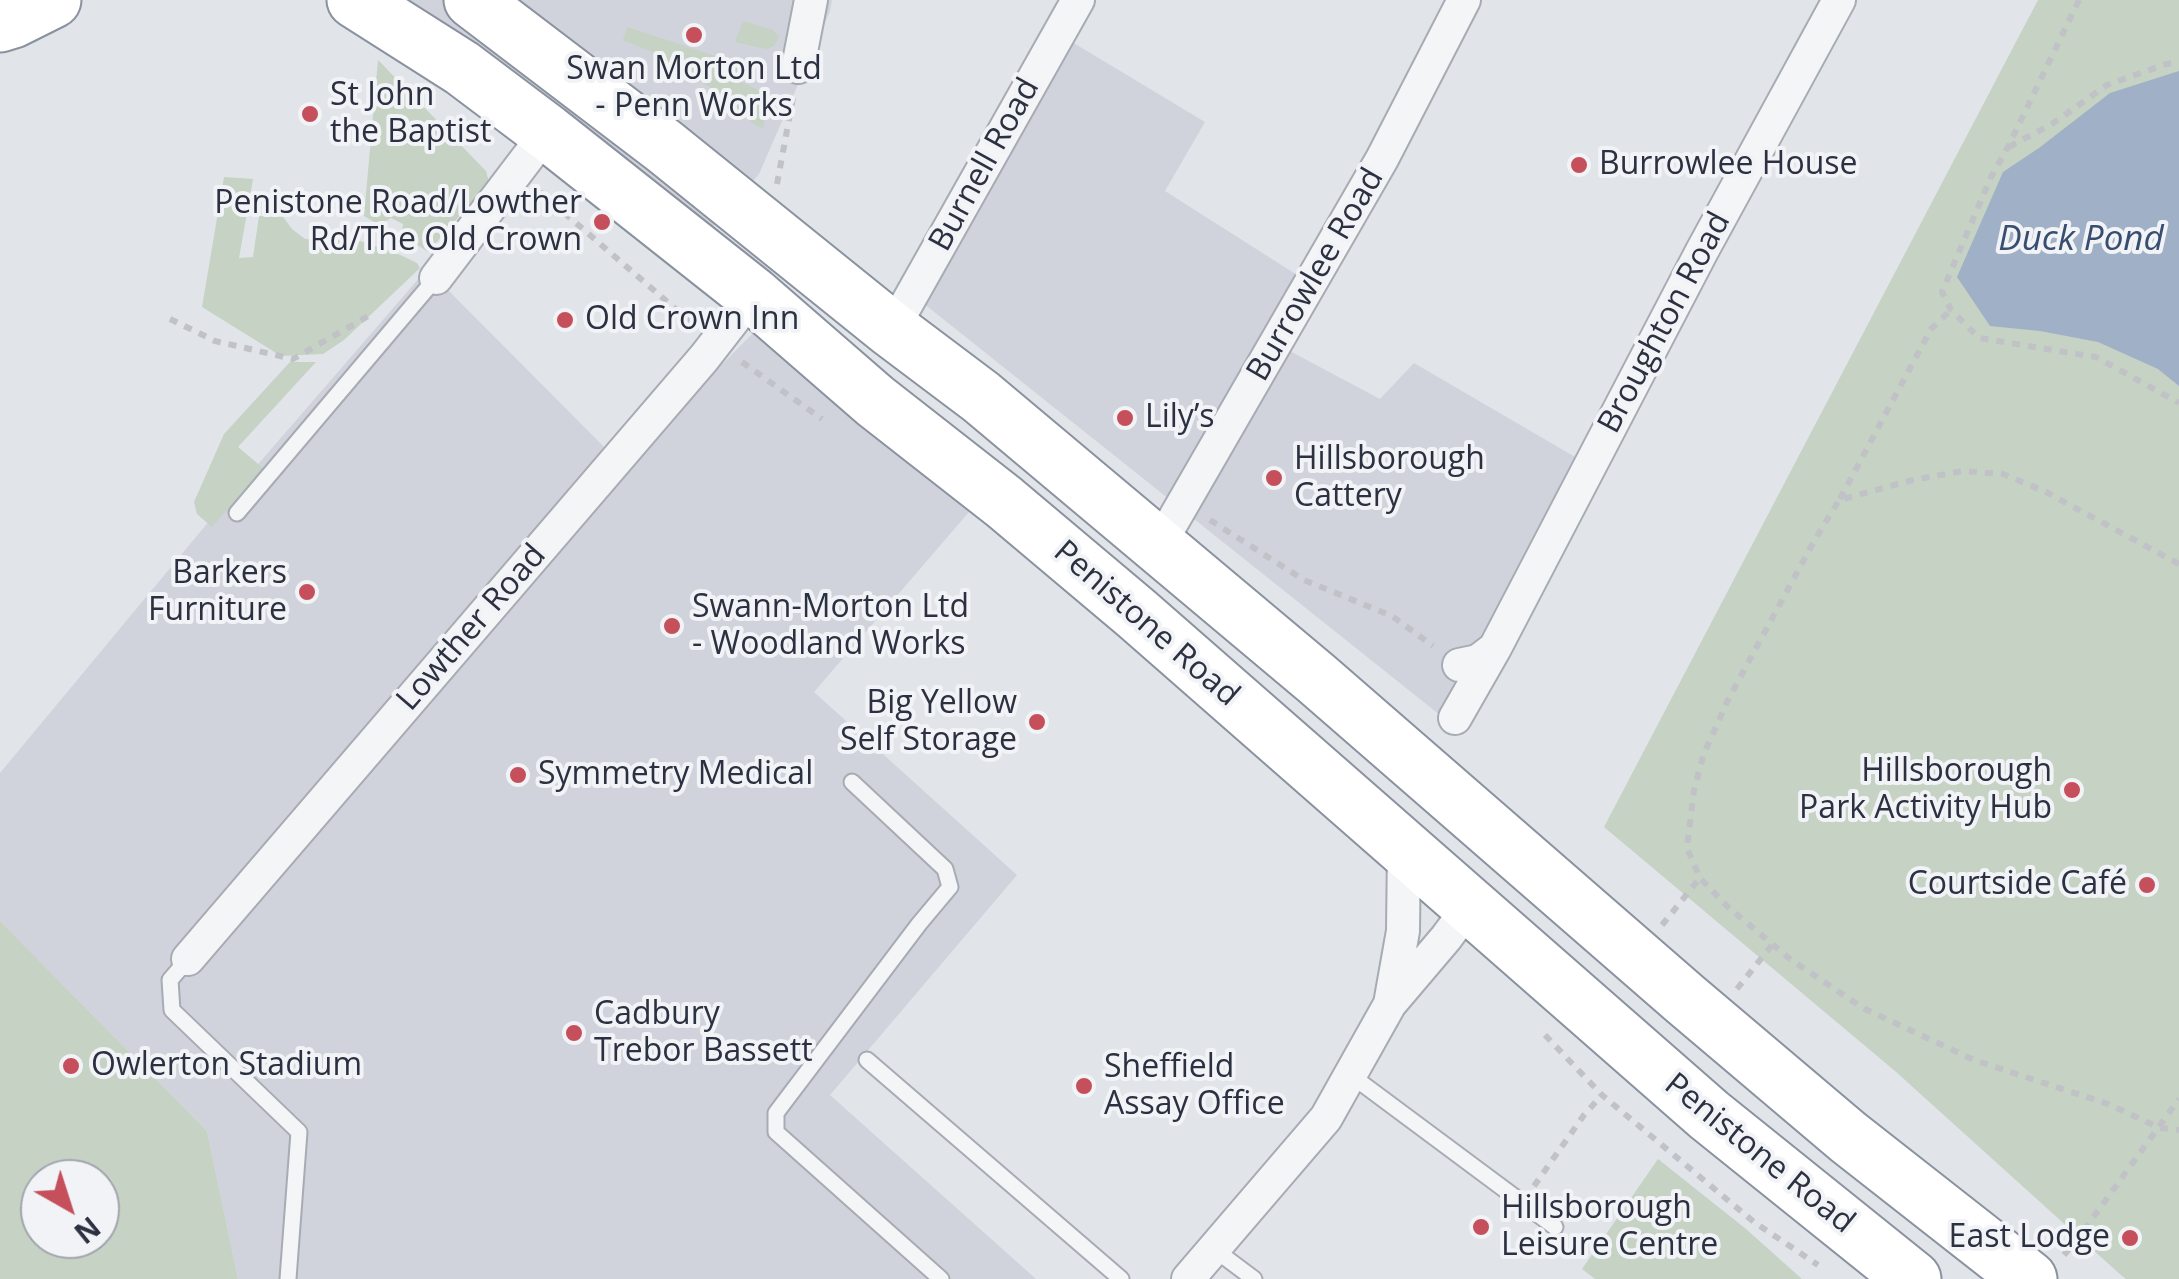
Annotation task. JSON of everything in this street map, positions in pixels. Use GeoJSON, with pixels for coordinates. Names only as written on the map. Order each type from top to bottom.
{"type":"FeatureCollection","features":[{"type":"Feature","properties":{"kind":"highway"},"geometry":{"type":"LineString","coordinates":[[0,24],[53,0]]}},
{"type":"Feature","properties":{"kind":"highway","name":"Penistone Road"},"geometry":{"type":"LineString","coordinates":[[355,0],[462,68],[753,295],[875,401],[1137,614],[1709,1114],[1913,1279]]}},
{"type":"Feature","properties":{"kind":"highway","name":"Penistone Road"},"geometry":{"type":"LineString","coordinates":[[472,0],[521,27],[892,330],[981,397],[1171,524],[1449,791],[1636,957],[1848,1137],[2042,1272]]}},
{"type":"Feature","properties":{"kind":"highway"},"geometry":{"type":"LineString","coordinates":[[1449,791],[1463,846],[1470,906]]}},
{"type":"Feature","properties":{"kind":"street"},"geometry":{"type":"LineString","coordinates":[[798,67],[811,0]]}},
{"type":"Feature","properties":{"kind":"street","name":"Burnell Road"},"geometry":{"type":"LineString","coordinates":[[892,330],[1078,0]]}},
{"type":"Feature","properties":{"kind":"street","name":"Burrowlee Road"},"geometry":{"type":"LineString","coordinates":[[1171,524],[1382,160],[1464,0]]}},
{"type":"Feature","properties":{"kind":"street","name":"Broughton Road"},"geometry":{"type":"LineString","coordinates":[[1455,718],[1839,0]]}},
{"type":"Feature","properties":{"kind":"street"},"geometry":{"type":"LineString","coordinates":[[436,278],[547,132]]}},
{"type":"Feature","properties":{"kind":"street","name":"Lowther Road"},"geometry":{"type":"LineString","coordinates":[[188,960],[691,373],[753,295]]}},
{"type":"Feature","properties":{"kind":"street"},"geometry":{"type":"LineString","coordinates":[[1459,665],[1478,661],[1494,648]]}},
{"type":"Feature","properties":{"kind":"street"},"geometry":{"type":"LineString","coordinates":[[1390,1004],[1403,931],[1404,848]]}},
{"type":"Feature","properties":{"kind":"street"},"geometry":{"type":"LineString","coordinates":[[1188,1279],[1326,1118],[1390,1004],[1470,906]]}},
{"type":"Feature","properties":{"kind":"lane"},"geometry":{"type":"LineString","coordinates":[[238,513],[436,278]]}},
{"type":"Feature","properties":{"kind":"lane"},"geometry":{"type":"LineString","coordinates":[[852,782],[945,869],[950,886],[776,1113],[776,1132],[941,1279]]}},
{"type":"Feature","properties":{"kind":"lane"},"geometry":{"type":"LineString","coordinates":[[188,960],[170,980],[172,1010],[300,1132],[288,1279]]}},
{"type":"Feature","properties":{"kind":"lane"},"geometry":{"type":"LineString","coordinates":[[866,1060],[1121,1279]]}},
{"type":"Feature","properties":{"kind":"lane"},"geometry":{"type":"LineString","coordinates":[[1352,1076],[1555,1227]]}},
{"type":"Feature","properties":{"kind":"lane"},"geometry":{"type":"LineString","coordinates":[[1214,1249],[1254,1279]]}},
{"type":"Feature","properties":{"kind":"path"},"geometry":{"type":"LineString","coordinates":[[2078,0],[1991,177],[1942,292],[1951,310],[1980,338],[2096,356],[2179,404]]}},
{"type":"Feature","properties":{"kind":"path"},"geometry":{"type":"LineString","coordinates":[[2008,148],[2052,124],[2107,86],[2166,64],[2179,63]]}},
{"type":"Feature","properties":{"kind":"path"},"geometry":{"type":"LineString","coordinates":[[769,229],[798,67]]}},
{"type":"Feature","properties":{"kind":"path"},"geometry":{"type":"LineString","coordinates":[[554,204],[688,320]]}},
{"type":"Feature","properties":{"kind":"path"},"geometry":{"type":"LineString","coordinates":[[1951,310],[1932,330],[1743,671],[1704,753],[1694,790],[1687,848],[1700,878],[1772,945],[1863,1008],[1974,1060],[2108,1104],[2160,1128],[2179,1130]]}},
{"type":"Feature","properties":{"kind":"path"},"geometry":{"type":"LineString","coordinates":[[170,319],[215,341],[293,359]]}},
{"type":"Feature","properties":{"kind":"path"},"geometry":{"type":"LineString","coordinates":[[1839,500],[1962,471],[2003,474],[2046,492],[2179,564]]}},
{"type":"Feature","properties":{"kind":"path"},"geometry":{"type":"LineString","coordinates":[[1171,524],[1392,616],[1459,665]]}},
{"type":"Feature","properties":{"kind":"path"},"geometry":{"type":"LineString","coordinates":[[1636,957],[1700,878]]}},
{"type":"Feature","properties":{"kind":"path"},"geometry":{"type":"LineString","coordinates":[[1712,1021],[1772,945]]}},
{"type":"Feature","properties":{"kind":"path"},"geometry":{"type":"LineString","coordinates":[[1534,1023],[1602,1095],[1754,1222],[1826,1270]]}},
{"type":"Feature","properties":{"kind":"path"},"geometry":{"type":"LineString","coordinates":[[1522,1203],[1602,1095]]}},
{"type":"Feature","properties":{"kind":"path"},"geometry":{"type":"LineString","coordinates":[[2042,1272],[2079,1237],[2179,1100]]}},
{"type":"Feature","properties":{"kind":"shaded area"},"geometry":{"type":"Polygon","coordinates":[[[405,0],[832,0],[759,174],[704,237],[405,0]]]}},
{"type":"Feature","properties":{"kind":"shaded area"},"geometry":{"type":"Polygon","coordinates":[[[1067,39],[1205,122],[1165,191],[1305,280],[1269,340],[1380,399],[1414,363],[1594,468],[1450,723],[923,303],[1067,39]]]}},
{"type":"Feature","properties":{"kind":"shaded area"},"geometry":{"type":"Polygon","coordinates":[[[427,269],[622,465],[759,327],[969,512],[814,692],[1017,875],[830,1095],[1036,1279],[238,1279],[207,1131],[0,921],[0,773],[215,514],[427,269]]]}},
{"type":"Feature","properties":{"kind":"green space"},"geometry":{"type":"Polygon","coordinates":[[[2038,0],[2179,0],[2179,1279],[2122,1276],[1895,1071],[1604,827],[2038,0]]]}},
{"type":"Feature","properties":{"kind":"green space"},"geometry":{"type":"Polygon","coordinates":[[[743,21],[773,30],[779,37],[774,46],[766,49],[735,42],[743,21]]]}},
{"type":"Feature","properties":{"kind":"green space"},"geometry":{"type":"Polygon","coordinates":[[[627,27],[740,64],[736,80],[768,100],[763,128],[725,97],[657,54],[623,40],[627,27]]]}},
{"type":"Feature","properties":{"kind":"green space"},"geometry":{"type":"Polygon","coordinates":[[[378,60],[486,171],[489,182],[428,252],[407,238],[403,224],[391,218],[374,222],[364,216],[378,60]]]}},
{"type":"Feature","properties":{"kind":"green space"},"geometry":{"type":"Polygon","coordinates":[[[224,177],[253,179],[239,258],[253,257],[259,216],[283,217],[305,239],[360,241],[396,253],[420,268],[344,340],[323,354],[281,356],[202,307],[224,177]]]}},
{"type":"Feature","properties":{"kind":"green space"},"geometry":{"type":"Polygon","coordinates":[[[290,362],[316,362],[238,447],[263,468],[212,527],[197,514],[194,502],[224,434],[290,362]]]}},
{"type":"Feature","properties":{"kind":"green space","name":"Owlerton Stadium"},"geometry":{"type":"Polygon","coordinates":[[[0,921],[207,1131],[238,1279],[0,1279],[0,921]]]}},
{"type":"Feature","properties":{"kind":"green space"},"geometry":{"type":"Polygon","coordinates":[[[1658,1159],[1802,1279],[1595,1279],[1582,1269],[1658,1159]]]}},
{"type":"Feature","properties":{"kind":"water","name":"Duck Pond"},"geometry":{"type":"Polygon","coordinates":[[[2179,71],[2179,386],[2158,369],[2098,342],[1990,326],[1957,277],[2003,172],[2110,93],[2179,71]]]}},
{"type":"Feature","properties":{"kind":"place","name":"Swan Morton Ltd - Penn Works"},"geometry":{"type":"Point","coordinates":[694,35]}},
{"type":"Feature","properties":{"kind":"place","name":"St John the Baptist"},"geometry":{"type":"Point","coordinates":[310,114]}},
{"type":"Feature","properties":{"kind":"place","name":"Burrowlee House"},"geometry":{"type":"Point","coordinates":[1579,165]}},
{"type":"Feature","properties":{"kind":"place","name":"Penistone Road/Lowther Rd/The Old Crown"},"geometry":{"type":"Point","coordinates":[602,222]}},
{"type":"Feature","properties":{"kind":"place","name":"Old Crown Inn"},"geometry":{"type":"Point","coordinates":[565,320]}},
{"type":"Feature","properties":{"kind":"place","name":"Lily’s"},"geometry":{"type":"Point","coordinates":[1125,418]}},
{"type":"Feature","properties":{"kind":"place","name":"Hillsborough Cattery"},"geometry":{"type":"Point","coordinates":[1274,478]}},
{"type":"Feature","properties":{"kind":"place","name":"Barkers Furniture"},"geometry":{"type":"Point","coordinates":[307,592]}},
{"type":"Feature","properties":{"kind":"place","name":"Swann-Morton Ltd - Woodland Works"},"geometry":{"type":"Point","coordinates":[672,626]}},
{"type":"Feature","properties":{"kind":"place","name":"Big Yellow Self Storage"},"geometry":{"type":"Point","coordinates":[1037,722]}},
{"type":"Feature","properties":{"kind":"place","name":"Symmetry Medical"},"geometry":{"type":"Point","coordinates":[518,775]}},
{"type":"Feature","properties":{"kind":"place","name":"Hillsborough Park Activity Hub"},"geometry":{"type":"Point","coordinates":[2072,790]}},
{"type":"Feature","properties":{"kind":"place","name":"Courtside Café"},"geometry":{"type":"Point","coordinates":[2147,885]}},
{"type":"Feature","properties":{"kind":"place","name":"Cadbury Trebor Bassett"},"geometry":{"type":"Point","coordinates":[574,1033]}},
{"type":"Feature","properties":{"kind":"place","name":"Owlerton Stadium"},"geometry":{"type":"Point","coordinates":[71,1066]}},
{"type":"Feature","properties":{"kind":"place","name":"Sheffield Assay Office"},"geometry":{"type":"Point","coordinates":[1084,1086]}},
{"type":"Feature","properties":{"kind":"place","name":"Hillsborough Leisure Centre"},"geometry":{"type":"Point","coordinates":[1481,1227]}},
{"type":"Feature","properties":{"kind":"place","name":"East Lodge"},"geometry":{"type":"Point","coordinates":[2130,1238]}}]}
